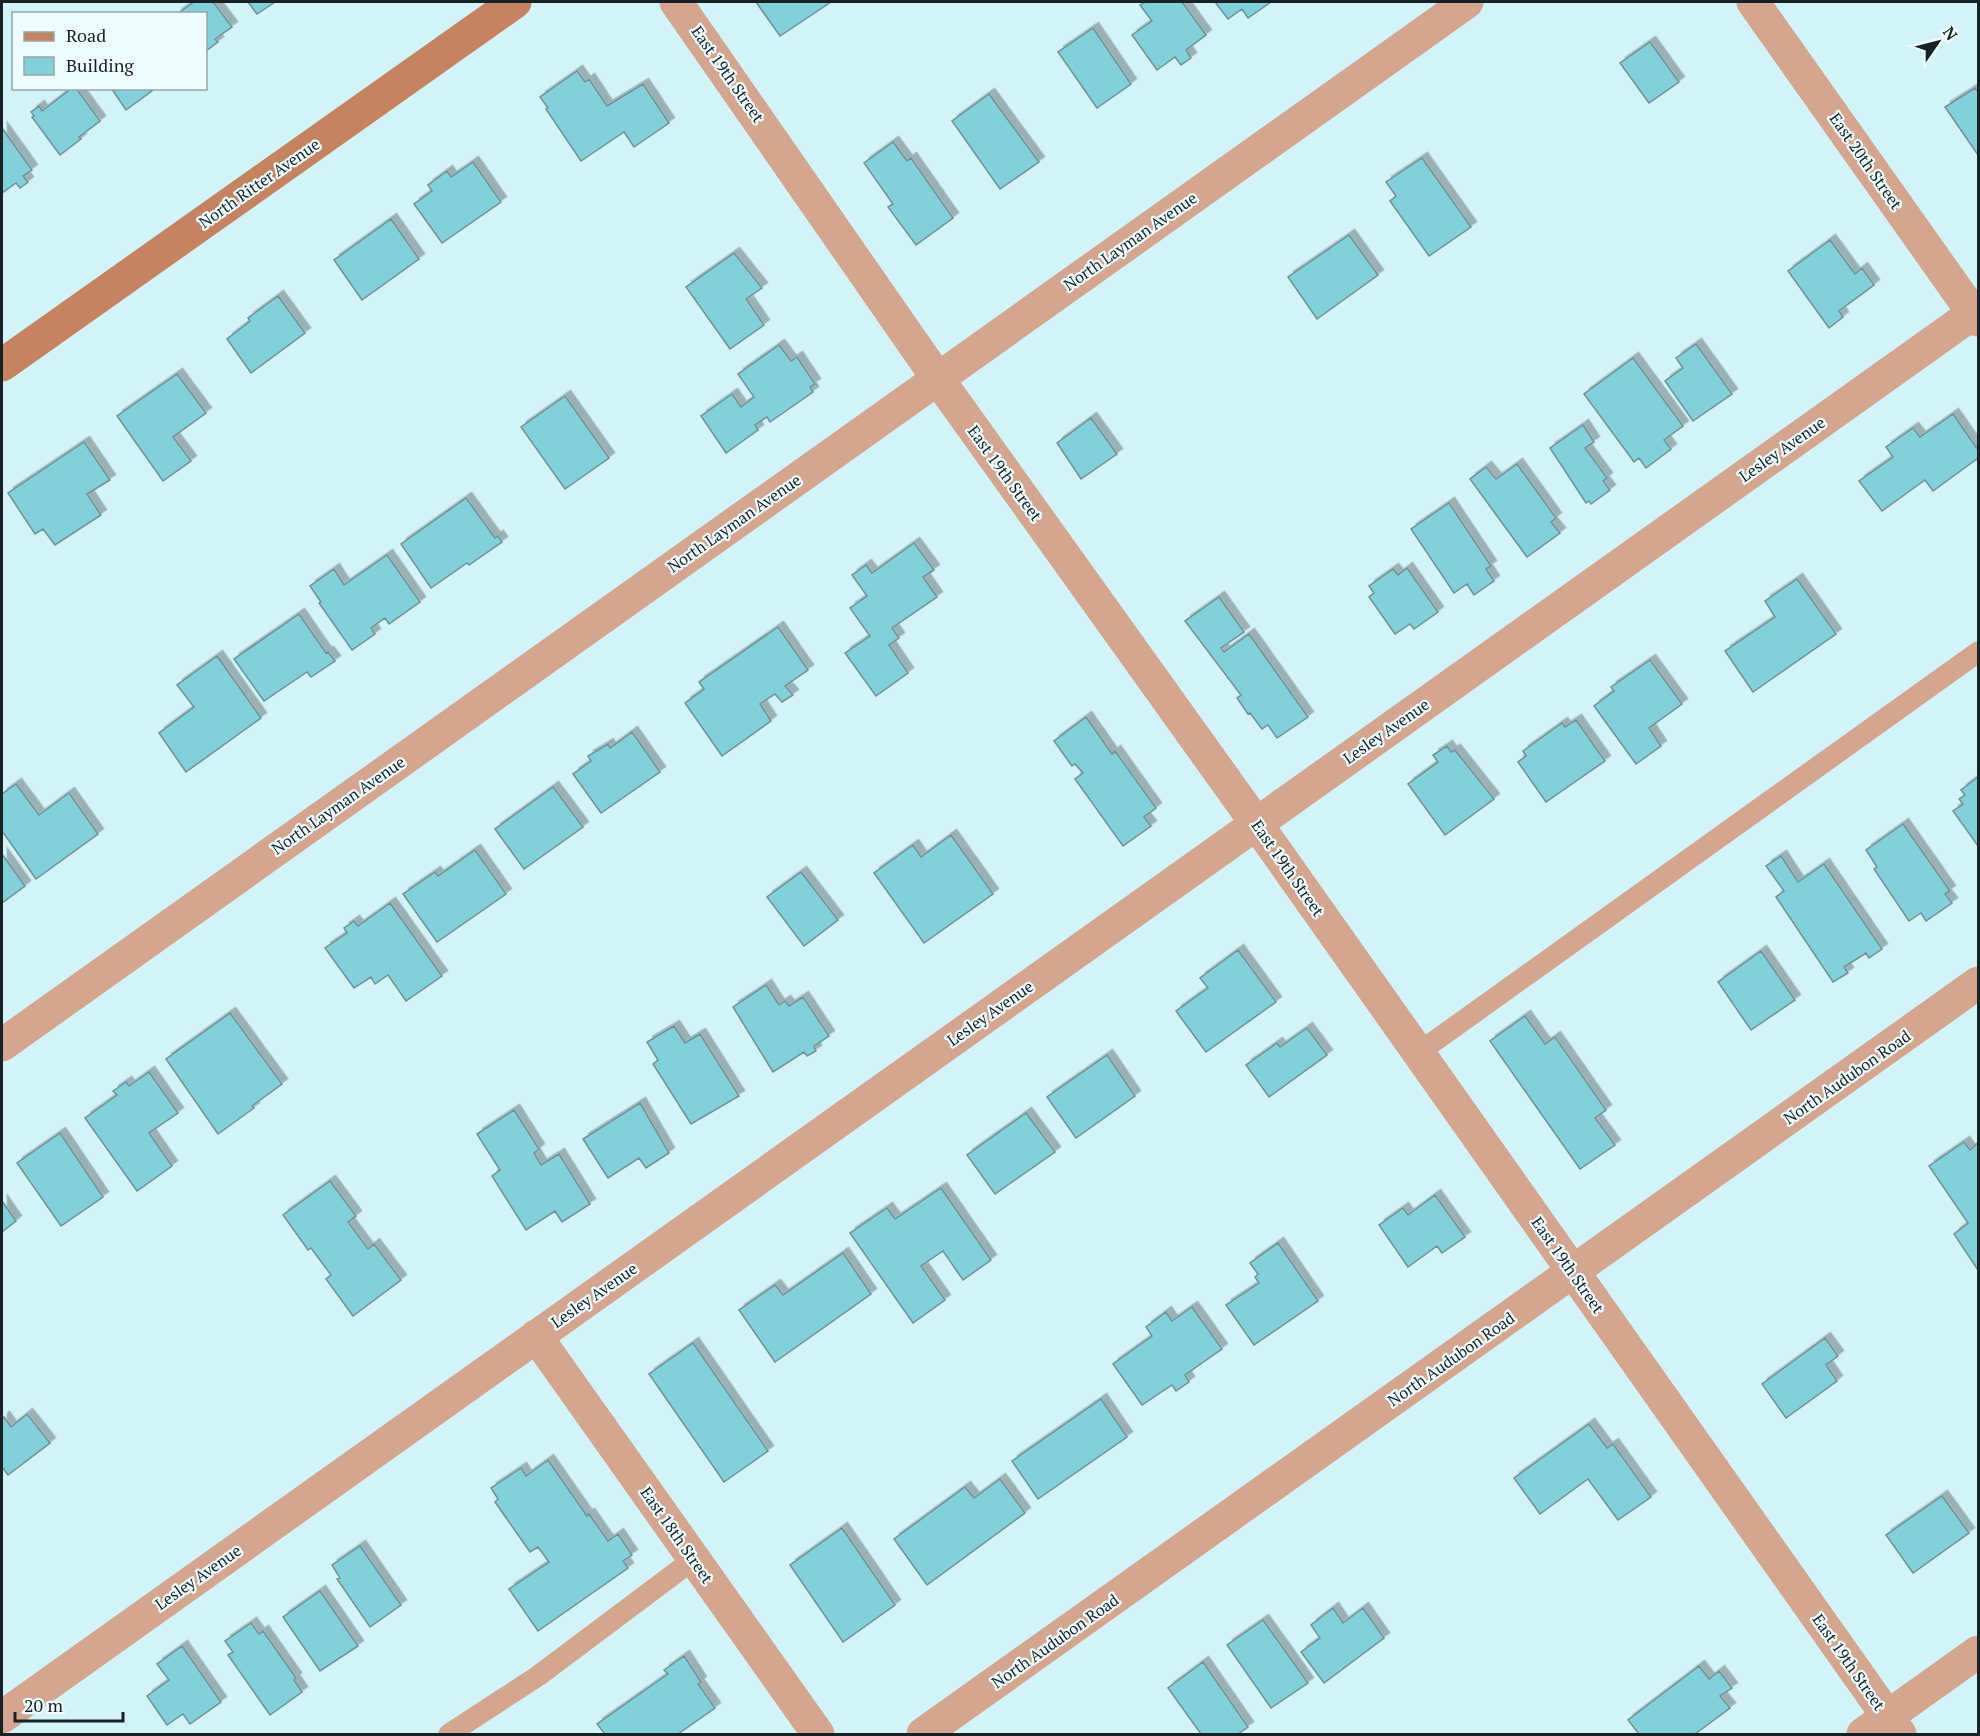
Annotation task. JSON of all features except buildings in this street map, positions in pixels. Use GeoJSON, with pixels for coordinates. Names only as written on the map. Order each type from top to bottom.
{"type":"FeatureCollection","features":[{"type":"Feature","properties":{"kind":"street","name":"North Ritter Avenue"},"geometry":{"type":"LineString","coordinates":[[2,365],[515,2]]}},
{"type":"Feature","properties":{"kind":"street","name":"East 19th Street"},"geometry":{"type":"LineString","coordinates":[[676,2],[938,379],[1573,1272],[1883,1729]]}},
{"type":"Feature","properties":{"kind":"street","name":"North Layman Avenue"},"geometry":{"type":"LineString","coordinates":[[2,1045],[1467,2]]}},
{"type":"Feature","properties":{"kind":"street","name":"East 20th Street"},"geometry":{"type":"LineString","coordinates":[[1753,2],[1977,314]]}},
{"type":"Feature","properties":{"kind":"street","name":"Lesley Avenue"},"geometry":{"type":"LineString","coordinates":[[2,1717],[1977,314]]}},
{"type":"Feature","properties":{"kind":"street","name":"North Audubon Road"},"geometry":{"type":"LineString","coordinates":[[923,1734],[1978,983]]}},
{"type":"Feature","properties":{"kind":"street","name":"East 18th Street"},"geometry":{"type":"LineString","coordinates":[[536,1336],[818,1734]]}},
{"type":"Feature","properties":{"kind":"street"},"geometry":{"type":"LineString","coordinates":[[1883,1729],[1978,1652]]}},
{"type":"Feature","properties":{"kind":"lane"},"geometry":{"type":"LineString","coordinates":[[1418,1053],[1978,652]]}},
{"type":"Feature","properties":{"kind":"lane"},"geometry":{"type":"LineString","coordinates":[[449,1734],[538,1676],[694,1559]]}}]}
